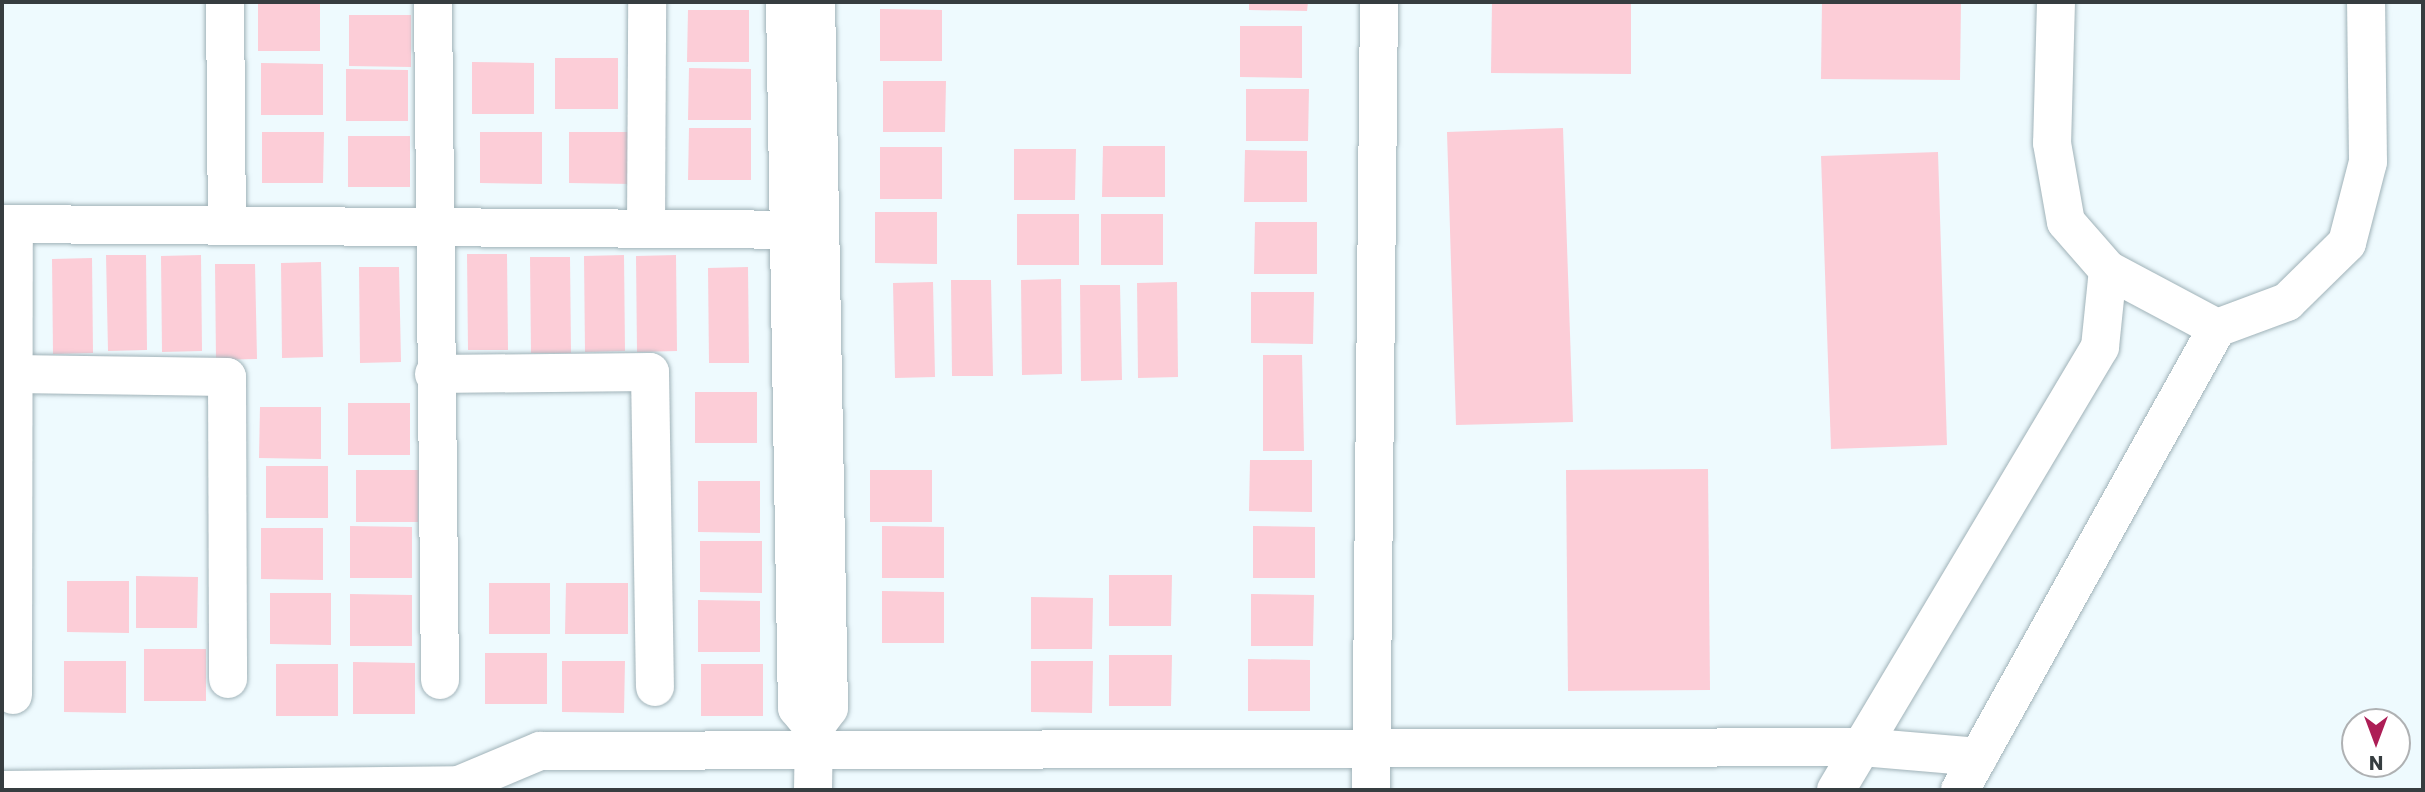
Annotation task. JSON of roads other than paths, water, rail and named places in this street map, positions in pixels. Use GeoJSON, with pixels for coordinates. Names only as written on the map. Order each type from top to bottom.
{"type":"FeatureCollection","features":[{"type":"Feature","properties":{"kind":"street"},"geometry":{"type":"LineString","coordinates":[[225,2],[227,225]]}},
{"type":"Feature","properties":{"kind":"street"},"geometry":{"type":"LineString","coordinates":[[433,2],[432,226],[440,680]]}},
{"type":"Feature","properties":{"kind":"street"},"geometry":{"type":"LineString","coordinates":[[646,228],[647,2]]}},
{"type":"Feature","properties":{"kind":"street"},"geometry":{"type":"LineString","coordinates":[[785,2],[802,230]]}},
{"type":"Feature","properties":{"kind":"street"},"geometry":{"type":"LineString","coordinates":[[813,790],[813,739],[797,708],[802,230],[816,2]]}},
{"type":"Feature","properties":{"kind":"street"},"geometry":{"type":"LineString","coordinates":[[1371,790],[1379,2]]}},
{"type":"Feature","properties":{"kind":"street"},"geometry":{"type":"LineString","coordinates":[[2056,2],[2052,143],[2066,222],[2108,270],[2217,328]]}},
{"type":"Feature","properties":{"kind":"street"},"geometry":{"type":"LineString","coordinates":[[1960,790],[2217,328],[2287,302],[2347,243],[2368,162],[2366,2]]}},
{"type":"Feature","properties":{"kind":"street"},"geometry":{"type":"LineString","coordinates":[[13,695],[14,374],[8,224],[802,230]]}},
{"type":"Feature","properties":{"kind":"street"},"geometry":{"type":"LineString","coordinates":[[1836,790],[2099,347],[2108,270]]}},
{"type":"Feature","properties":{"kind":"street"},"geometry":{"type":"LineString","coordinates":[[434,374],[649,372],[655,687]]}},
{"type":"Feature","properties":{"kind":"street"},"geometry":{"type":"LineString","coordinates":[[14,374],[227,377],[228,679]]}},
{"type":"Feature","properties":{"kind":"street"},"geometry":{"type":"LineString","coordinates":[[2,790],[469,788],[540,751],[813,739],[1372,746],[1862,747],[1979,757]]}}]}
